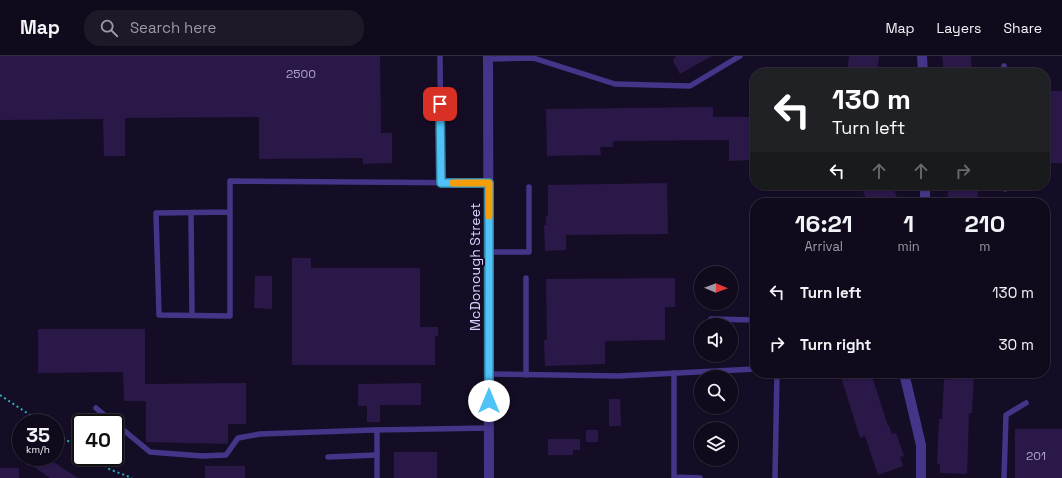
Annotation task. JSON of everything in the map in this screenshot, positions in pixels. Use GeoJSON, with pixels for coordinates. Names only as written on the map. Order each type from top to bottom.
{"type":"FeatureCollection","features":[{"type":"Feature","properties":{"kind":"street"},"geometry":{"type":"LineString","coordinates":[[922,56],[923,68]]}},
{"type":"Feature","properties":{"kind":"street","name":"McDonough Street"},"geometry":{"type":"LineString","coordinates":[[488,58],[489,478]]}},
{"type":"Feature","properties":{"kind":"street"},"geometry":{"type":"LineString","coordinates":[[905,378],[921,445],[922,478]]}},
{"type":"Feature","properties":{"kind":"lane"},"geometry":{"type":"LineString","coordinates":[[440,56],[441,183]]}},
{"type":"Feature","properties":{"kind":"lane"},"geometry":{"type":"LineString","coordinates":[[488,58],[533,58],[615,84],[690,86],[740,56]]}},
{"type":"Feature","properties":{"kind":"lane"},"geometry":{"type":"LineString","coordinates":[[230,212],[156,213],[159,315],[230,316],[230,212],[230,181],[489,183]]}},
{"type":"Feature","properties":{"kind":"lane"},"geometry":{"type":"LineString","coordinates":[[489,252],[529,252],[529,187]]}},
{"type":"Feature","properties":{"kind":"lane"},"geometry":{"type":"LineString","coordinates":[[191,213],[192,315]]}},
{"type":"Feature","properties":{"kind":"lane"},"geometry":{"type":"LineString","coordinates":[[526,278],[526,375]]}},
{"type":"Feature","properties":{"kind":"lane"},"geometry":{"type":"LineString","coordinates":[[738,320],[750,320]]}},
{"type":"Feature","properties":{"kind":"lane"},"geometry":{"type":"LineString","coordinates":[[489,374],[619,376],[750,369]]}},
{"type":"Feature","properties":{"kind":"lane"},"geometry":{"type":"LineString","coordinates":[[674,373],[674,477],[700,478]]}},
{"type":"Feature","properties":{"kind":"lane"},"geometry":{"type":"LineString","coordinates":[[774,478],[776,378]]}},
{"type":"Feature","properties":{"kind":"lane"},"geometry":{"type":"LineString","coordinates":[[1004,478],[1006,416],[1026,403]]}},
{"type":"Feature","properties":{"kind":"lane"},"geometry":{"type":"LineString","coordinates":[[96,408],[104,414]]}},
{"type":"Feature","properties":{"kind":"lane"},"geometry":{"type":"LineString","coordinates":[[124,430],[150,452],[202,456],[226,455],[238,438],[260,434],[489,428]]}},
{"type":"Feature","properties":{"kind":"lane"},"geometry":{"type":"LineString","coordinates":[[377,430],[377,478]]}},
{"type":"Feature","properties":{"kind":"lane"},"geometry":{"type":"LineString","coordinates":[[328,457],[377,455]]}},
{"type":"Feature","properties":{"kind":"path"},"geometry":{"type":"LineString","coordinates":[[0,395],[28,414]]}},
{"type":"Feature","properties":{"kind":"path"},"geometry":{"type":"LineString","coordinates":[[105,466],[132,478]]}},
{"type":"Feature","properties":{"kind":"building"},"geometry":{"type":"Polygon","coordinates":[[[0,56],[380,56],[381,133],[392,133],[392,163],[363,164],[363,158],[259,159],[259,117],[125,118],[125,156],[104,156],[103,119],[0,120],[0,56]]]}},
{"type":"Feature","properties":{"kind":"building"},"geometry":{"type":"Polygon","coordinates":[[[676,56],[712,56],[680,74],[673,61],[676,56]]]}},
{"type":"Feature","properties":{"kind":"building"},"geometry":{"type":"Polygon","coordinates":[[[849,56],[879,56],[878,68],[848,68],[849,56]]]}},
{"type":"Feature","properties":{"kind":"building"},"geometry":{"type":"Polygon","coordinates":[[[942,56],[971,56],[972,68],[943,68],[942,56]]]}},
{"type":"Feature","properties":{"kind":"building"},"geometry":{"type":"Polygon","coordinates":[[[1050,91],[1062,91],[1062,163],[1050,163],[1050,91]]]}},
{"type":"Feature","properties":{"kind":"building"},"geometry":{"type":"Polygon","coordinates":[[[713,107],[713,117],[750,117],[750,160],[729,161],[729,140],[613,141],[613,147],[600,147],[601,155],[547,156],[546,109],[713,107]]]}},
{"type":"Feature","properties":{"kind":"building"},"geometry":{"type":"Polygon","coordinates":[[[667,183],[668,234],[566,235],[566,250],[545,251],[544,225],[546,225],[546,217],[548,216],[548,185],[667,183]]]}},
{"type":"Feature","properties":{"kind":"building"},"geometry":{"type":"Polygon","coordinates":[[[862,190],[894,190],[897,198],[866,198],[862,190]]]}},
{"type":"Feature","properties":{"kind":"building"},"geometry":{"type":"Polygon","coordinates":[[[948,190],[978,190],[977,198],[948,198],[948,190]]]}},
{"type":"Feature","properties":{"kind":"building"},"geometry":{"type":"Polygon","coordinates":[[[292,258],[311,258],[311,268],[420,268],[420,327],[438,327],[438,336],[435,336],[435,365],[292,365],[292,258]]]}},
{"type":"Feature","properties":{"kind":"building"},"geometry":{"type":"Polygon","coordinates":[[[255,276],[272,276],[272,309],[254,308],[255,276]]]}},
{"type":"Feature","properties":{"kind":"building"},"geometry":{"type":"Polygon","coordinates":[[[675,278],[675,307],[665,307],[665,340],[605,341],[605,364],[545,366],[544,340],[547,340],[546,279],[675,278]]]}},
{"type":"Feature","properties":{"kind":"building"},"geometry":{"type":"Polygon","coordinates":[[[38,329],[145,329],[145,384],[246,383],[246,424],[228,424],[228,444],[146,442],[146,401],[124,401],[123,372],[38,373],[38,329]]]}},
{"type":"Feature","properties":{"kind":"building"},"geometry":{"type":"Polygon","coordinates":[[[841,378],[873,378],[888,426],[892,434],[896,433],[904,456],[900,457],[903,466],[878,475],[865,436],[860,438],[841,378]]]}},
{"type":"Feature","properties":{"kind":"building"},"geometry":{"type":"Polygon","coordinates":[[[948,378],[974,378],[972,413],[969,413],[967,474],[940,473],[940,464],[937,464],[939,419],[942,419],[944,379],[948,380],[948,378]]]}},
{"type":"Feature","properties":{"kind":"building"},"geometry":{"type":"Polygon","coordinates":[[[421,383],[421,405],[380,405],[380,422],[367,422],[367,406],[358,406],[358,384],[421,383]]]}},
{"type":"Feature","properties":{"kind":"building"},"geometry":{"type":"Polygon","coordinates":[[[609,399],[620,399],[621,426],[609,426],[609,399]]]}},
{"type":"Feature","properties":{"kind":"building"},"geometry":{"type":"Polygon","coordinates":[[[1015,429],[1062,429],[1062,478],[1015,478],[1015,429]]]}},
{"type":"Feature","properties":{"kind":"building"},"geometry":{"type":"Polygon","coordinates":[[[586,430],[598,430],[598,442],[586,442],[586,430]]]}},
{"type":"Feature","properties":{"kind":"building"},"geometry":{"type":"Polygon","coordinates":[[[548,439],[580,439],[580,450],[573,450],[573,455],[548,455],[548,439]]]}},
{"type":"Feature","properties":{"kind":"building"},"geometry":{"type":"Polygon","coordinates":[[[394,452],[437,452],[437,478],[394,478],[394,452]]]}},
{"type":"Feature","properties":{"kind":"building"},"geometry":{"type":"Polygon","coordinates":[[[32,466],[60,466],[78,478],[50,478],[32,466]]]}},
{"type":"Feature","properties":{"kind":"building"},"geometry":{"type":"Polygon","coordinates":[[[205,466],[245,466],[245,478],[205,478],[205,466]]]}},
{"type":"Feature","properties":{"kind":"building"},"geometry":{"type":"Polygon","coordinates":[[[0,468],[19,468],[19,478],[0,478],[0,468]]]}},
{"type":"Feature","properties":{"kind":"slow traffic"},"geometry":{"type":"LineString","coordinates":[[453,183],[489,183],[489,216]]}},
{"type":"Feature","properties":{"kind":"route"},"geometry":{"type":"LineString","coordinates":[[440,104],[441,183],[489,183],[489,401]]}}]}
